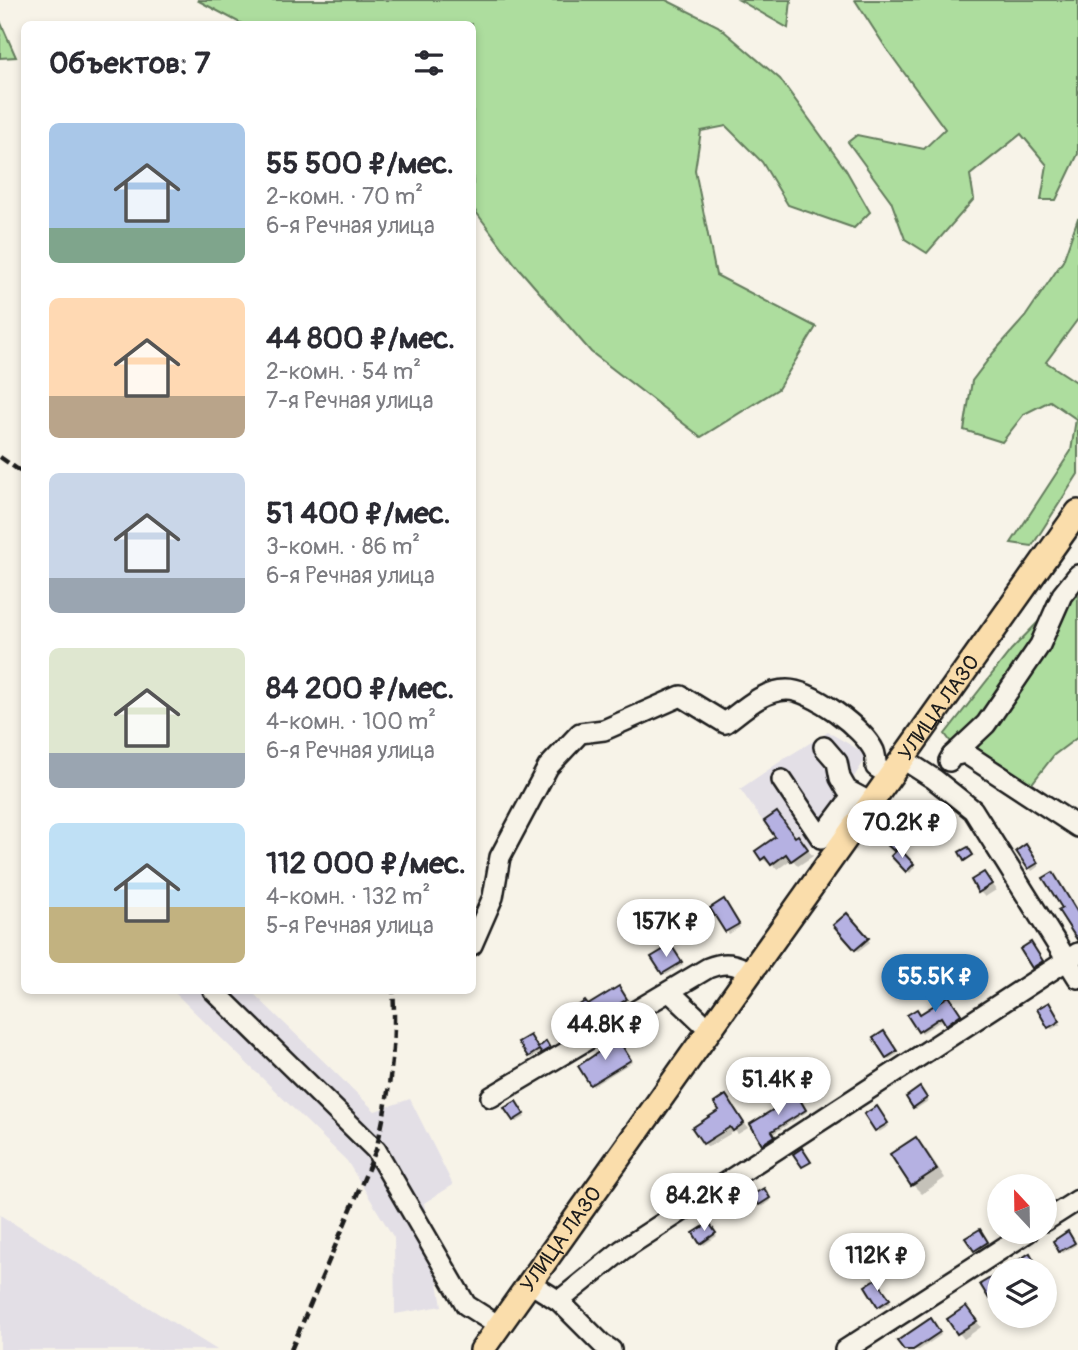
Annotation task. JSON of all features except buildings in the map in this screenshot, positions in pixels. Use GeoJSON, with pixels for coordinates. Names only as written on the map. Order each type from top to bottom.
{"type":"FeatureCollection","features":[{"type":"Feature","properties":{"kind":"main road","name":"УЛИЦА ЛАЗО"},"geometry":{"type":"LineString","coordinates":[[482,1350],[751,973],[862,799],[897,767],[1078,512]]}},
{"type":"Feature","properties":{"kind":"street"},"geometry":{"type":"LineString","coordinates":[[934,779],[986,724],[1040,645],[1062,594],[1078,575]]}},
{"type":"Feature","properties":{"kind":"street"},"geometry":{"type":"LineString","coordinates":[[476,936],[493,897],[500,857],[548,767],[580,733],[604,730],[681,696],[724,723],[762,696],[785,690],[807,693],[855,726],[875,752],[876,767],[897,767],[934,779],[973,810],[1072,956],[1078,978]]}},
{"type":"Feature","properties":{"kind":"street"},"geometry":{"type":"LineString","coordinates":[[782,780],[821,838],[862,799],[847,789],[837,762],[824,747]]}},
{"type":"Feature","properties":{"kind":"street"},"geometry":{"type":"LineString","coordinates":[[953,757],[965,753],[1078,827]]}},
{"type":"Feature","properties":{"kind":"street"},"geometry":{"type":"LineString","coordinates":[[559,1301],[622,1250],[1072,956]]}},
{"type":"Feature","properties":{"kind":"street"},"geometry":{"type":"LineString","coordinates":[[491,1097],[708,968],[723,962],[738,965],[751,973]]}},
{"type":"Feature","properties":{"kind":"street"},"geometry":{"type":"LineString","coordinates":[[670,992],[709,1030]]}},
{"type":"Feature","properties":{"kind":"street"},"geometry":{"type":"LineString","coordinates":[[217,994],[376,1150],[466,1305],[499,1326]]}},
{"type":"Feature","properties":{"kind":"street"},"geometry":{"type":"LineString","coordinates":[[1057,1214],[1078,1200]]}},
{"type":"Feature","properties":{"kind":"street"},"geometry":{"type":"LineString","coordinates":[[845,1350],[1009,1244]]}},
{"type":"Feature","properties":{"kind":"street"},"geometry":{"type":"LineString","coordinates":[[530,1283],[559,1301],[603,1348]]}},
{"type":"Feature","properties":{"kind":"shaded area"},"geometry":{"type":"Polygon","coordinates":[[[828,732],[868,755],[808,849],[791,861],[740,789],[828,732]]]}},
{"type":"Feature","properties":{"kind":"shaded area"},"geometry":{"type":"Polygon","coordinates":[[[176,994],[254,994],[375,1111],[410,1099],[453,1185],[424,1203],[442,1306],[395,1314],[394,1238],[347,1161],[176,994]]]}},
{"type":"Feature","properties":{"kind":"shaded area"},"geometry":{"type":"Polygon","coordinates":[[[0,1215],[217,1350],[0,1350],[0,1215]]]}},
{"type":"Feature","properties":{"kind":"green space"},"geometry":{"type":"Polygon","coordinates":[[[197,0],[666,0],[718,26],[780,79],[846,170],[870,212],[854,228],[788,205],[762,162],[726,126],[701,131],[695,170],[716,275],[816,327],[778,389],[701,437],[591,352],[515,264],[476,212],[476,21],[236,21],[197,0]]]}},
{"type":"Feature","properties":{"kind":"green space"},"geometry":{"type":"Polygon","coordinates":[[[739,0],[791,0],[788,28],[739,0]]]}},
{"type":"Feature","properties":{"kind":"green space"},"geometry":{"type":"Polygon","coordinates":[[[855,0],[1078,0],[1078,154],[1056,200],[1041,200],[1047,165],[1021,134],[970,175],[974,199],[927,253],[905,239],[891,201],[848,142],[857,135],[924,149],[945,129],[855,0]]]}},
{"type":"Feature","properties":{"kind":"green space"},"geometry":{"type":"Polygon","coordinates":[[[0,21],[16,57],[0,58],[0,21]]]}},
{"type":"Feature","properties":{"kind":"green space"},"geometry":{"type":"Polygon","coordinates":[[[1078,218],[1078,319],[1046,362],[1078,383],[1078,474],[1032,546],[1011,543],[1071,451],[1076,419],[1050,401],[1024,414],[1002,442],[964,430],[972,381],[1025,317],[1063,261],[1078,218]]]}},
{"type":"Feature","properties":{"kind":"green space"},"geometry":{"type":"Polygon","coordinates":[[[1078,581],[1078,737],[1054,755],[1030,786],[953,745],[945,734],[1011,650],[1078,581]]]}},
{"type":"Feature","properties":{"kind":"railway"},"geometry":{"type":"LineString","coordinates":[[0,457],[21,472]]}},
{"type":"Feature","properties":{"kind":"railway"},"geometry":{"type":"LineString","coordinates":[[291,1350],[376,1150],[391,1071],[393,994]]}}]}
